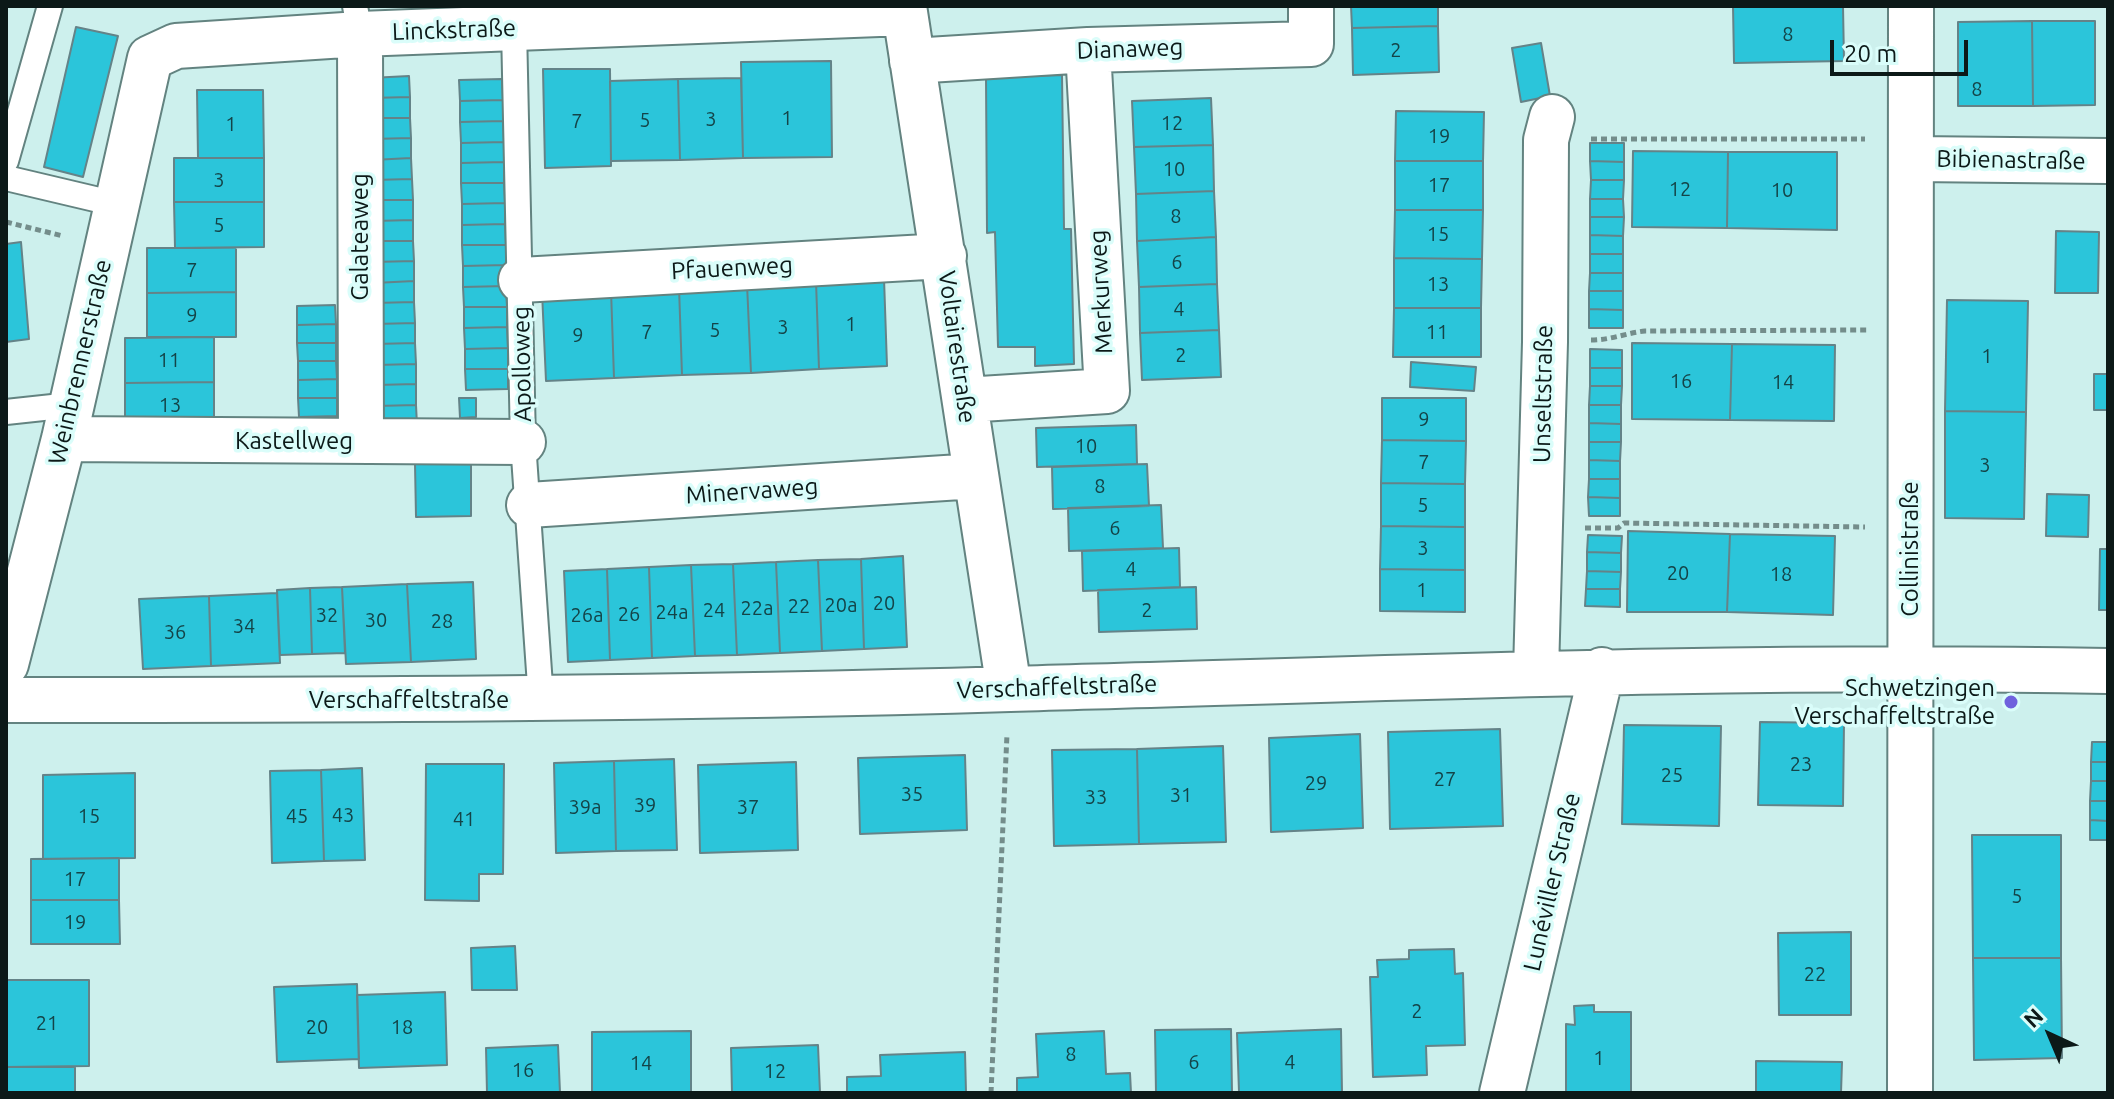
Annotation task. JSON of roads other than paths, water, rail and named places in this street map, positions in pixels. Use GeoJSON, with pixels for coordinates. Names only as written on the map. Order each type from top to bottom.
{"type":"FeatureCollection","features":[{"type":"Feature","properties":{"kind":"street","name":"Dianaweg"},"geometry":{"type":"LineString","coordinates":[[912,61],[1088,50],[1311,44],[1311,6]]}},
{"type":"Feature","properties":{"kind":"street","name":"Collinistraße"},"geometry":{"type":"LineString","coordinates":[[1910,1093],[1909,667],[1914,149],[1911,6]]}},
{"type":"Feature","properties":{"kind":"street","name":"Linckstraße"},"geometry":{"type":"LineString","coordinates":[[150,58],[176,46],[357,20],[514,28],[589,16],[904,10]]}},
{"type":"Feature","properties":{"kind":"street","name":"Voltairestraße"},"geometry":{"type":"LineString","coordinates":[[904,10],[1009,689]]}},
{"type":"Feature","properties":{"kind":"street","name":"Galateaweg"},"geometry":{"type":"LineString","coordinates":[[357,20],[361,441]]}},
{"type":"Feature","properties":{"kind":"street","name":"Merkurweg"},"geometry":{"type":"LineString","coordinates":[[965,400],[1107,391],[1088,50]]}},
{"type":"Feature","properties":{"kind":"street","name":"Weinbrennerstraße"},"geometry":{"type":"LineString","coordinates":[[6,664],[67,422],[150,58]]}},
{"type":"Feature","properties":{"kind":"street","name":"Unseltstraße"},"geometry":{"type":"LineString","coordinates":[[1536,672],[1549,128]]}},
{"type":"Feature","properties":{"kind":"street","name":"Bibienastraße"},"geometry":{"type":"LineString","coordinates":[[1914,149],[2108,161]]}},
{"type":"Feature","properties":{"kind":"street","name":"Pfauenweg"},"geometry":{"type":"LineString","coordinates":[[521,280],[944,256]]}},
{"type":"Feature","properties":{"kind":"street","name":"Kastellweg"},"geometry":{"type":"LineString","coordinates":[[67,422],[361,441],[523,442]]}},
{"type":"Feature","properties":{"kind":"street","name":"Minervaweg"},"geometry":{"type":"LineString","coordinates":[[529,505],[976,476]]}},
{"type":"Feature","properties":{"kind":"street","name":"Verschaffeltstraße"},"geometry":{"type":"LineString","coordinates":[[6,700],[541,700],[1602,670],[1909,667],[2108,671]]}},
{"type":"Feature","properties":{"kind":"street","name":"Lunéviller Straße"},"geometry":{"type":"LineString","coordinates":[[1502,1093],[1602,670]]}},
{"type":"Feature","properties":{"kind":"lane"},"geometry":{"type":"LineString","coordinates":[[6,161],[50,6]]}},
{"type":"Feature","properties":{"kind":"lane","name":"Apolloweg"},"geometry":{"type":"LineString","coordinates":[[514,28],[523,442],[541,700]]}},
{"type":"Feature","properties":{"kind":"lane"},"geometry":{"type":"LineString","coordinates":[[6,178],[116,204]]}},
{"type":"Feature","properties":{"kind":"lane"},"geometry":{"type":"LineString","coordinates":[[6,412],[67,422]]}},
{"type":"Feature","properties":{"kind":"place","name":"Schwetzingen Verschaffeltstraße"},"geometry":{"type":"Point","coordinates":[2011,702]}}]}
